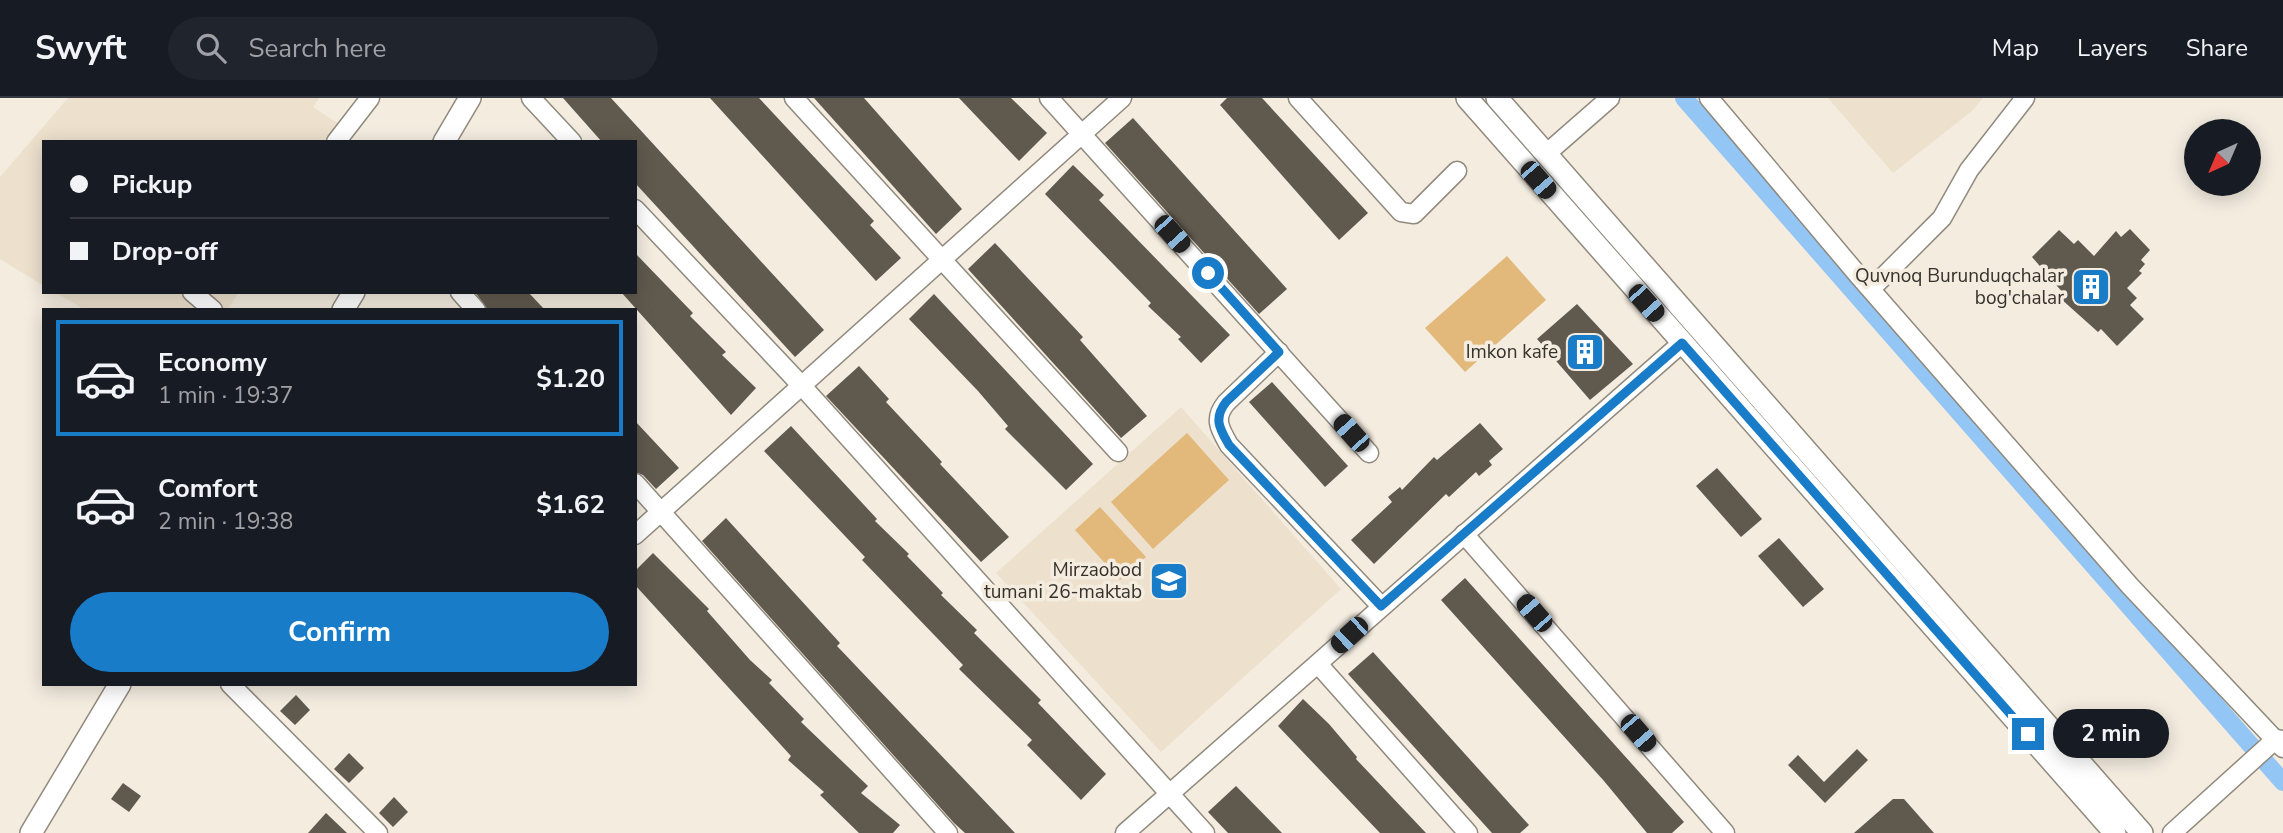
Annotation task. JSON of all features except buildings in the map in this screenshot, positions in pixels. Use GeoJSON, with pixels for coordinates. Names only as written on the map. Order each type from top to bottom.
{"type":"FeatureCollection","features":[{"type":"Feature","properties":{"kind":"main road"},"geometry":{"type":"LineString","coordinates":[[444,140],[470,98]]}},
{"type":"Feature","properties":{"kind":"main road"},"geometry":{"type":"LineString","coordinates":[[1467,98],[2115,833]]}},
{"type":"Feature","properties":{"kind":"main road"},"geometry":{"type":"LineString","coordinates":[[1497,98],[2142,833]]}},
{"type":"Feature","properties":{"kind":"main road"},"geometry":{"type":"LineString","coordinates":[[31,833],[119,686]]}},
{"type":"Feature","properties":{"kind":"street"},"geometry":{"type":"LineString","coordinates":[[338,140],[370,98]]}},
{"type":"Feature","properties":{"kind":"street"},"geometry":{"type":"LineString","coordinates":[[531,98],[570,140]]}},
{"type":"Feature","properties":{"kind":"street"},"geometry":{"type":"LineString","coordinates":[[794,98],[1118,452]]}},
{"type":"Feature","properties":{"kind":"street"},"geometry":{"type":"LineString","coordinates":[[1049,98],[1369,453]]}},
{"type":"Feature","properties":{"kind":"street"},"geometry":{"type":"LineString","coordinates":[[637,533],[1122,98]]}},
{"type":"Feature","properties":{"kind":"street"},"geometry":{"type":"LineString","coordinates":[[1298,98],[1401,212],[1413,214],[1457,172]]}},
{"type":"Feature","properties":{"kind":"street"},"geometry":{"type":"LineString","coordinates":[[1546,154],[1609,98]]}},
{"type":"Feature","properties":{"kind":"street"},"geometry":{"type":"LineString","coordinates":[[1709,98],[1871,289],[2130,586],[2281,742],[2172,833]]}},
{"type":"Feature","properties":{"kind":"street"},"geometry":{"type":"LineString","coordinates":[[1871,289],[1942,218],[1969,170],[2025,98]]}},
{"type":"Feature","properties":{"kind":"street"},"geometry":{"type":"LineString","coordinates":[[637,211],[802,386],[1205,833]]}},
{"type":"Feature","properties":{"kind":"street"},"geometry":{"type":"LineString","coordinates":[[194,294],[211,308]]}},
{"type":"Feature","properties":{"kind":"street"},"geometry":{"type":"LineString","coordinates":[[462,294],[474,308]]}},
{"type":"Feature","properties":{"kind":"street"},"geometry":{"type":"LineString","coordinates":[[1125,833],[1682,343]]}},
{"type":"Feature","properties":{"kind":"street"},"geometry":{"type":"LineString","coordinates":[[1279,352],[1226,402],[1219,412],[1218,426],[1229,445],[1381,606]]}},
{"type":"Feature","properties":{"kind":"street"},"geometry":{"type":"LineString","coordinates":[[637,485],[947,833]]}},
{"type":"Feature","properties":{"kind":"street"},"geometry":{"type":"LineString","coordinates":[[1464,534],[1725,833]]}},
{"type":"Feature","properties":{"kind":"street"},"geometry":{"type":"LineString","coordinates":[[1318,664],[1468,833]]}},
{"type":"Feature","properties":{"kind":"street"},"geometry":{"type":"LineString","coordinates":[[232,686],[378,833]]}},
{"type":"Feature","properties":{"kind":"shaded area"},"geometry":{"type":"Polygon","coordinates":[[[68,98],[319,98],[313,107],[351,132],[345,140],[42,140],[42,285],[0,259],[0,177],[68,98]]]}},
{"type":"Feature","properties":{"kind":"shaded area"},"geometry":{"type":"Polygon","coordinates":[[[1828,98],[1983,98],[1972,111],[1893,173],[1828,98]]]}},
{"type":"Feature","properties":{"kind":"shaded area"},"geometry":{"type":"Polygon","coordinates":[[[1507,256],[1546,300],[1465,372],[1425,328],[1507,256]]]}},
{"type":"Feature","properties":{"kind":"shaded area"},"geometry":{"type":"Polygon","coordinates":[[[58,294],[238,294],[228,308],[82,308],[58,294]]]}},
{"type":"Feature","properties":{"kind":"shaded area","name":"Mirzaobod tumani 26-maktab"},"geometry":{"type":"Polygon","coordinates":[[[1181,407],[1341,589],[1161,752],[996,573],[1181,407]]]}},
{"type":"Feature","properties":{"kind":"shaded area"},"geometry":{"type":"Polygon","coordinates":[[[1187,433],[1229,480],[1153,549],[1111,502],[1187,433]]]}},
{"type":"Feature","properties":{"kind":"shaded area"},"geometry":{"type":"Polygon","coordinates":[[[1100,507],[1146,557],[1120,580],[1075,530],[1100,507]]]}},
{"type":"Feature","properties":{"kind":"waterway"},"geometry":{"type":"LineString","coordinates":[[1684,98],[2283,782]]}},
{"type":"Feature","properties":{"kind":"place","name":"Quvnoq Burunduqchalar bog'chalar"},"geometry":{"type":"Point","coordinates":[2091,287]}},
{"type":"Feature","properties":{"kind":"place","name":"Imkon kafe"},"geometry":{"type":"Point","coordinates":[1585,352]}},
{"type":"Feature","properties":{"kind":"place","name":"Mirzaobod tumani 26-maktab"},"geometry":{"type":"Point","coordinates":[1169,581]}},
{"type":"Feature","properties":{"kind":"route"},"geometry":{"type":"LineString","coordinates":[[1208,273],[1279,352],[1226,402],[1219,412],[1218,426],[1229,445],[1381,606],[1682,343],[2028,734]]}}]}
